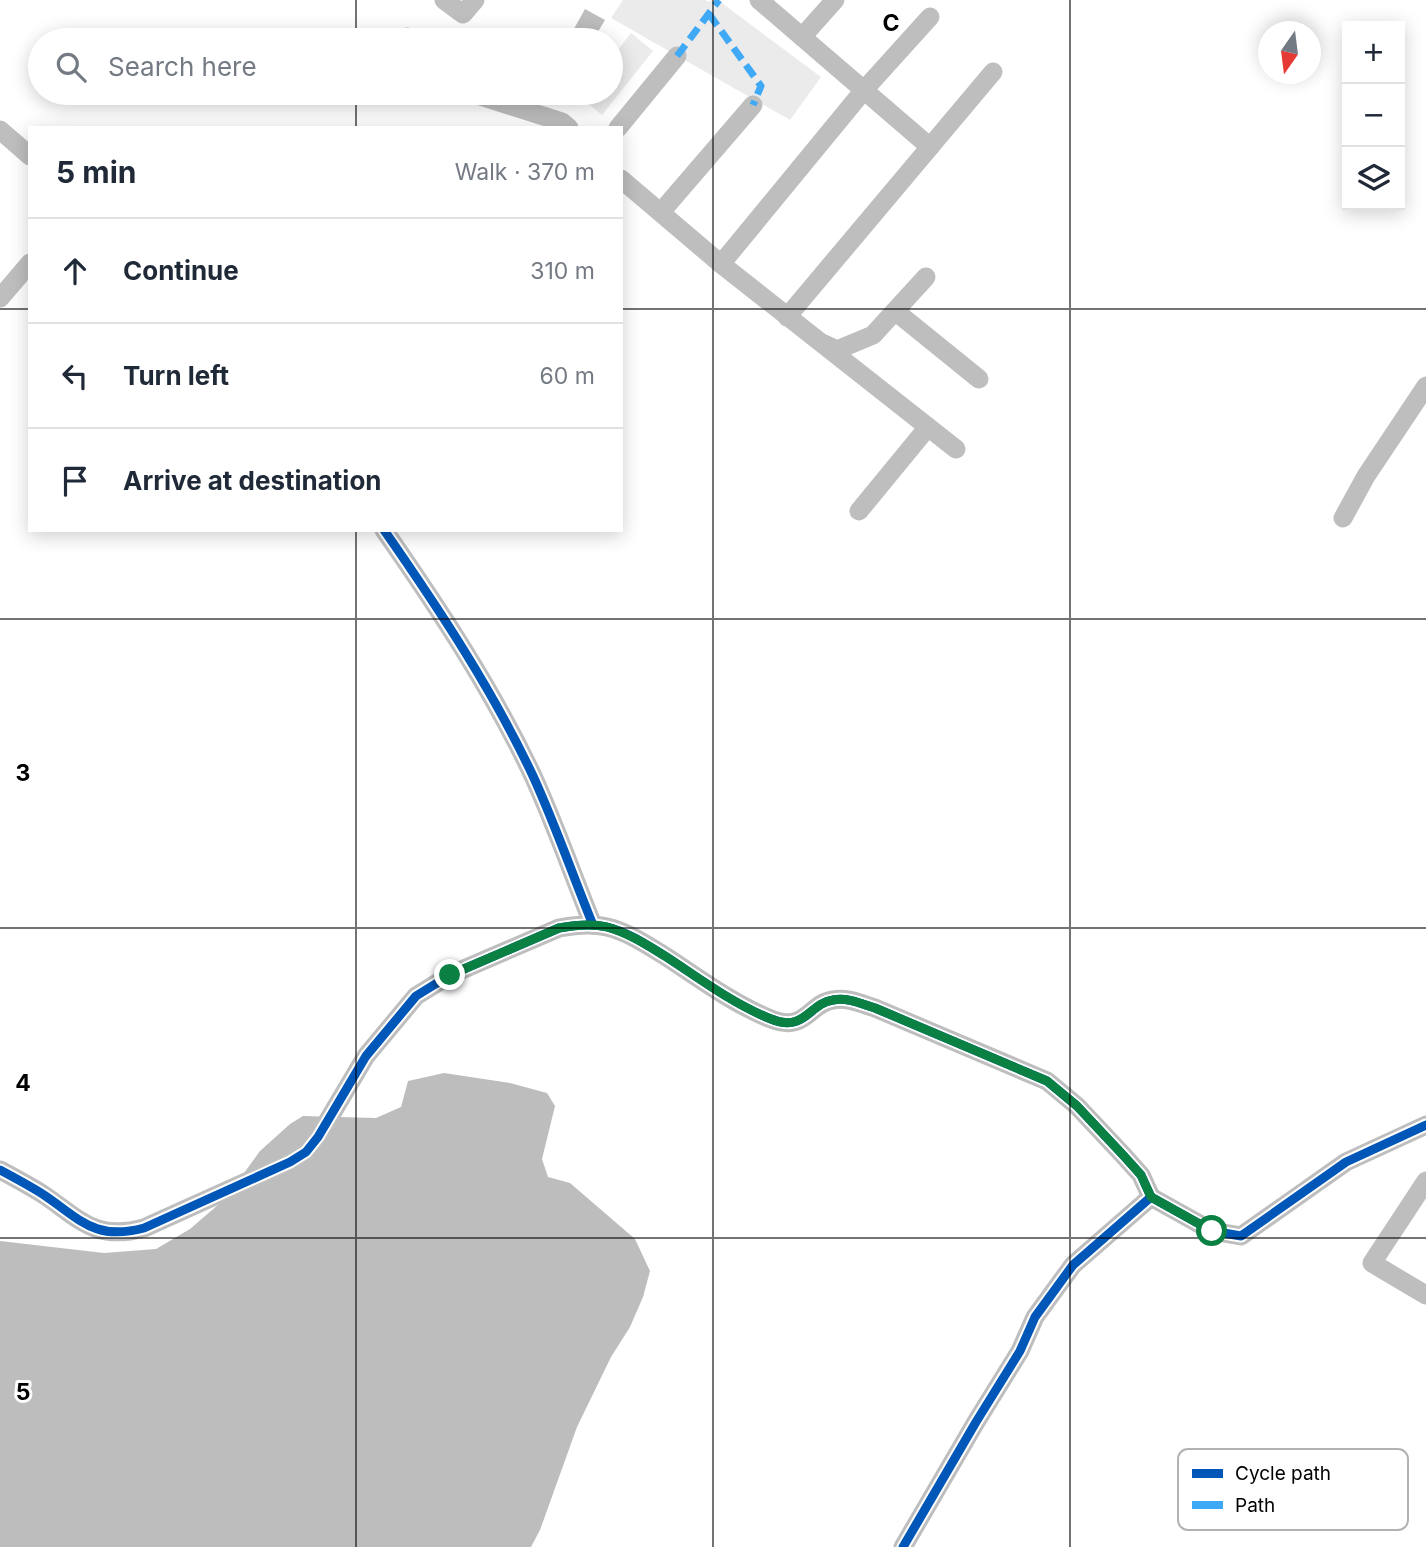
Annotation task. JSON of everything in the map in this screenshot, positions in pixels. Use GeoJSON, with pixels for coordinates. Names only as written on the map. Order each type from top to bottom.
{"type":"FeatureCollection","features":[{"type":"Feature","properties":{"kind":"street"},"geometry":{"type":"LineString","coordinates":[[444,0],[463,14],[475,0]]}},
{"type":"Feature","properties":{"kind":"street"},"geometry":{"type":"LineString","coordinates":[[759,0],[930,147]]}},
{"type":"Feature","properties":{"kind":"street"},"geometry":{"type":"LineString","coordinates":[[802,37],[835,0]]}},
{"type":"Feature","properties":{"kind":"street"},"geometry":{"type":"LineString","coordinates":[[721,264],[864,90],[930,17]]}},
{"type":"Feature","properties":{"kind":"street"},"geometry":{"type":"LineString","coordinates":[[620,126],[677,55]]}},
{"type":"Feature","properties":{"kind":"street"},"geometry":{"type":"LineString","coordinates":[[787,317],[993,72]]}},
{"type":"Feature","properties":{"kind":"street"},"geometry":{"type":"LineString","coordinates":[[509,105],[562,122],[567,126]]}},
{"type":"Feature","properties":{"kind":"street"},"geometry":{"type":"LineString","coordinates":[[661,212],[753,105]]}},
{"type":"Feature","properties":{"kind":"street"},"geometry":{"type":"LineString","coordinates":[[0,130],[28,154]]}},
{"type":"Feature","properties":{"kind":"street"},"geometry":{"type":"LineString","coordinates":[[623,180],[721,264],[956,449]]}},
{"type":"Feature","properties":{"kind":"street"},"geometry":{"type":"LineString","coordinates":[[0,298],[28,265]]}},
{"type":"Feature","properties":{"kind":"street"},"geometry":{"type":"LineString","coordinates":[[815,339],[836,350],[873,335],[926,277]]}},
{"type":"Feature","properties":{"kind":"street"},"geometry":{"type":"LineString","coordinates":[[894,311],[979,379]]}},
{"type":"Feature","properties":{"kind":"street"},"geometry":{"type":"LineString","coordinates":[[1343,518],[1366,477],[1426,386]]}},
{"type":"Feature","properties":{"kind":"street"},"geometry":{"type":"LineString","coordinates":[[859,511],[928,428]]}},
{"type":"Feature","properties":{"kind":"street"},"geometry":{"type":"LineString","coordinates":[[385,532],[468,656],[500,711],[534,778],[593,925]]}},
{"type":"Feature","properties":{"kind":"street"},"geometry":{"type":"LineString","coordinates":[[0,1170],[44,1195],[80,1222],[96,1229],[110,1233],[126,1233],[144,1227],[290,1162],[306,1152],[318,1137],[366,1056],[416,996],[450,975],[559,928],[573,925],[607,927],[624,933],[750,1010],[775,1021],[790,1023],[801,1020],[825,1002],[836,999],[852,1001],[875,1008],[1047,1081],[1077,1106],[1141,1175],[1151,1197],[1212,1231],[1241,1236],[1346,1162],[1426,1125]]}},
{"type":"Feature","properties":{"kind":"street"},"geometry":{"type":"LineString","coordinates":[[1426,1181],[1372,1263],[1426,1295]]}},
{"type":"Feature","properties":{"kind":"street"},"geometry":{"type":"LineString","coordinates":[[903,1547],[1020,1351],[1035,1317],[1073,1265],[1151,1197]]}},
{"type":"Feature","properties":{"kind":"shaded area"},"geometry":{"type":"Polygon","coordinates":[[[623,0],[718,0],[821,77],[790,120],[611,18],[623,0]]]}},
{"type":"Feature","properties":{"kind":"shaded area"},"geometry":{"type":"Polygon","coordinates":[[[585,9],[605,20],[600,28],[574,28],[585,9]]]}},
{"type":"Feature","properties":{"kind":"shaded area"},"geometry":{"type":"Polygon","coordinates":[[[631,33],[653,51],[623,89],[623,43],[631,33]]]}},
{"type":"Feature","properties":{"kind":"shaded area"},"geometry":{"type":"Polygon","coordinates":[[[590,105],[610,105],[602,115],[590,105]]]}},
{"type":"Feature","properties":{"kind":"shaded area"},"geometry":{"type":"Polygon","coordinates":[[[444,1073],[510,1083],[547,1093],[555,1106],[542,1159],[548,1177],[570,1183],[635,1239],[650,1271],[643,1297],[630,1327],[611,1357],[577,1427],[540,1530],[531,1547],[0,1547],[0,1241],[104,1253],[156,1249],[190,1229],[226,1198],[260,1151],[303,1116],[376,1118],[401,1107],[408,1081],[444,1073]]]}},
{"type":"Feature","properties":{"kind":"marked path"},"geometry":{"type":"LineString","coordinates":[[677,56],[719,0]]}},
{"type":"Feature","properties":{"kind":"marked path"},"geometry":{"type":"LineString","coordinates":[[709,14],[761,86],[753,105]]}},
{"type":"Feature","properties":{"kind":"cycle path"},"geometry":{"type":"LineString","coordinates":[[385,532],[464,650],[517,744],[549,813],[593,925]]}},
{"type":"Feature","properties":{"kind":"cycle path"},"geometry":{"type":"LineString","coordinates":[[0,1170],[90,1226],[113,1232],[144,1228],[290,1162],[306,1152],[318,1137],[366,1056],[416,996],[450,975],[559,928],[589,925],[607,927],[630,935],[730,998],[771,1019],[792,1022],[800,1020],[825,1002],[849,1000],[875,1008],[1047,1081],[1077,1106],[1141,1175],[1151,1197]]}},
{"type":"Feature","properties":{"kind":"cycle path"},"geometry":{"type":"LineString","coordinates":[[903,1547],[1020,1351],[1035,1317],[1073,1265],[1151,1197],[1212,1231],[1241,1236],[1346,1162],[1426,1125]]}},
{"type":"Feature","properties":{"kind":"route"},"geometry":{"type":"LineString","coordinates":[[450,975],[559,928],[593,925],[624,933],[644,943],[750,1010],[775,1021],[790,1023],[801,1020],[825,1002],[836,999],[875,1008],[1047,1081],[1077,1106],[1141,1175],[1151,1197],[1212,1231]]}}]}
